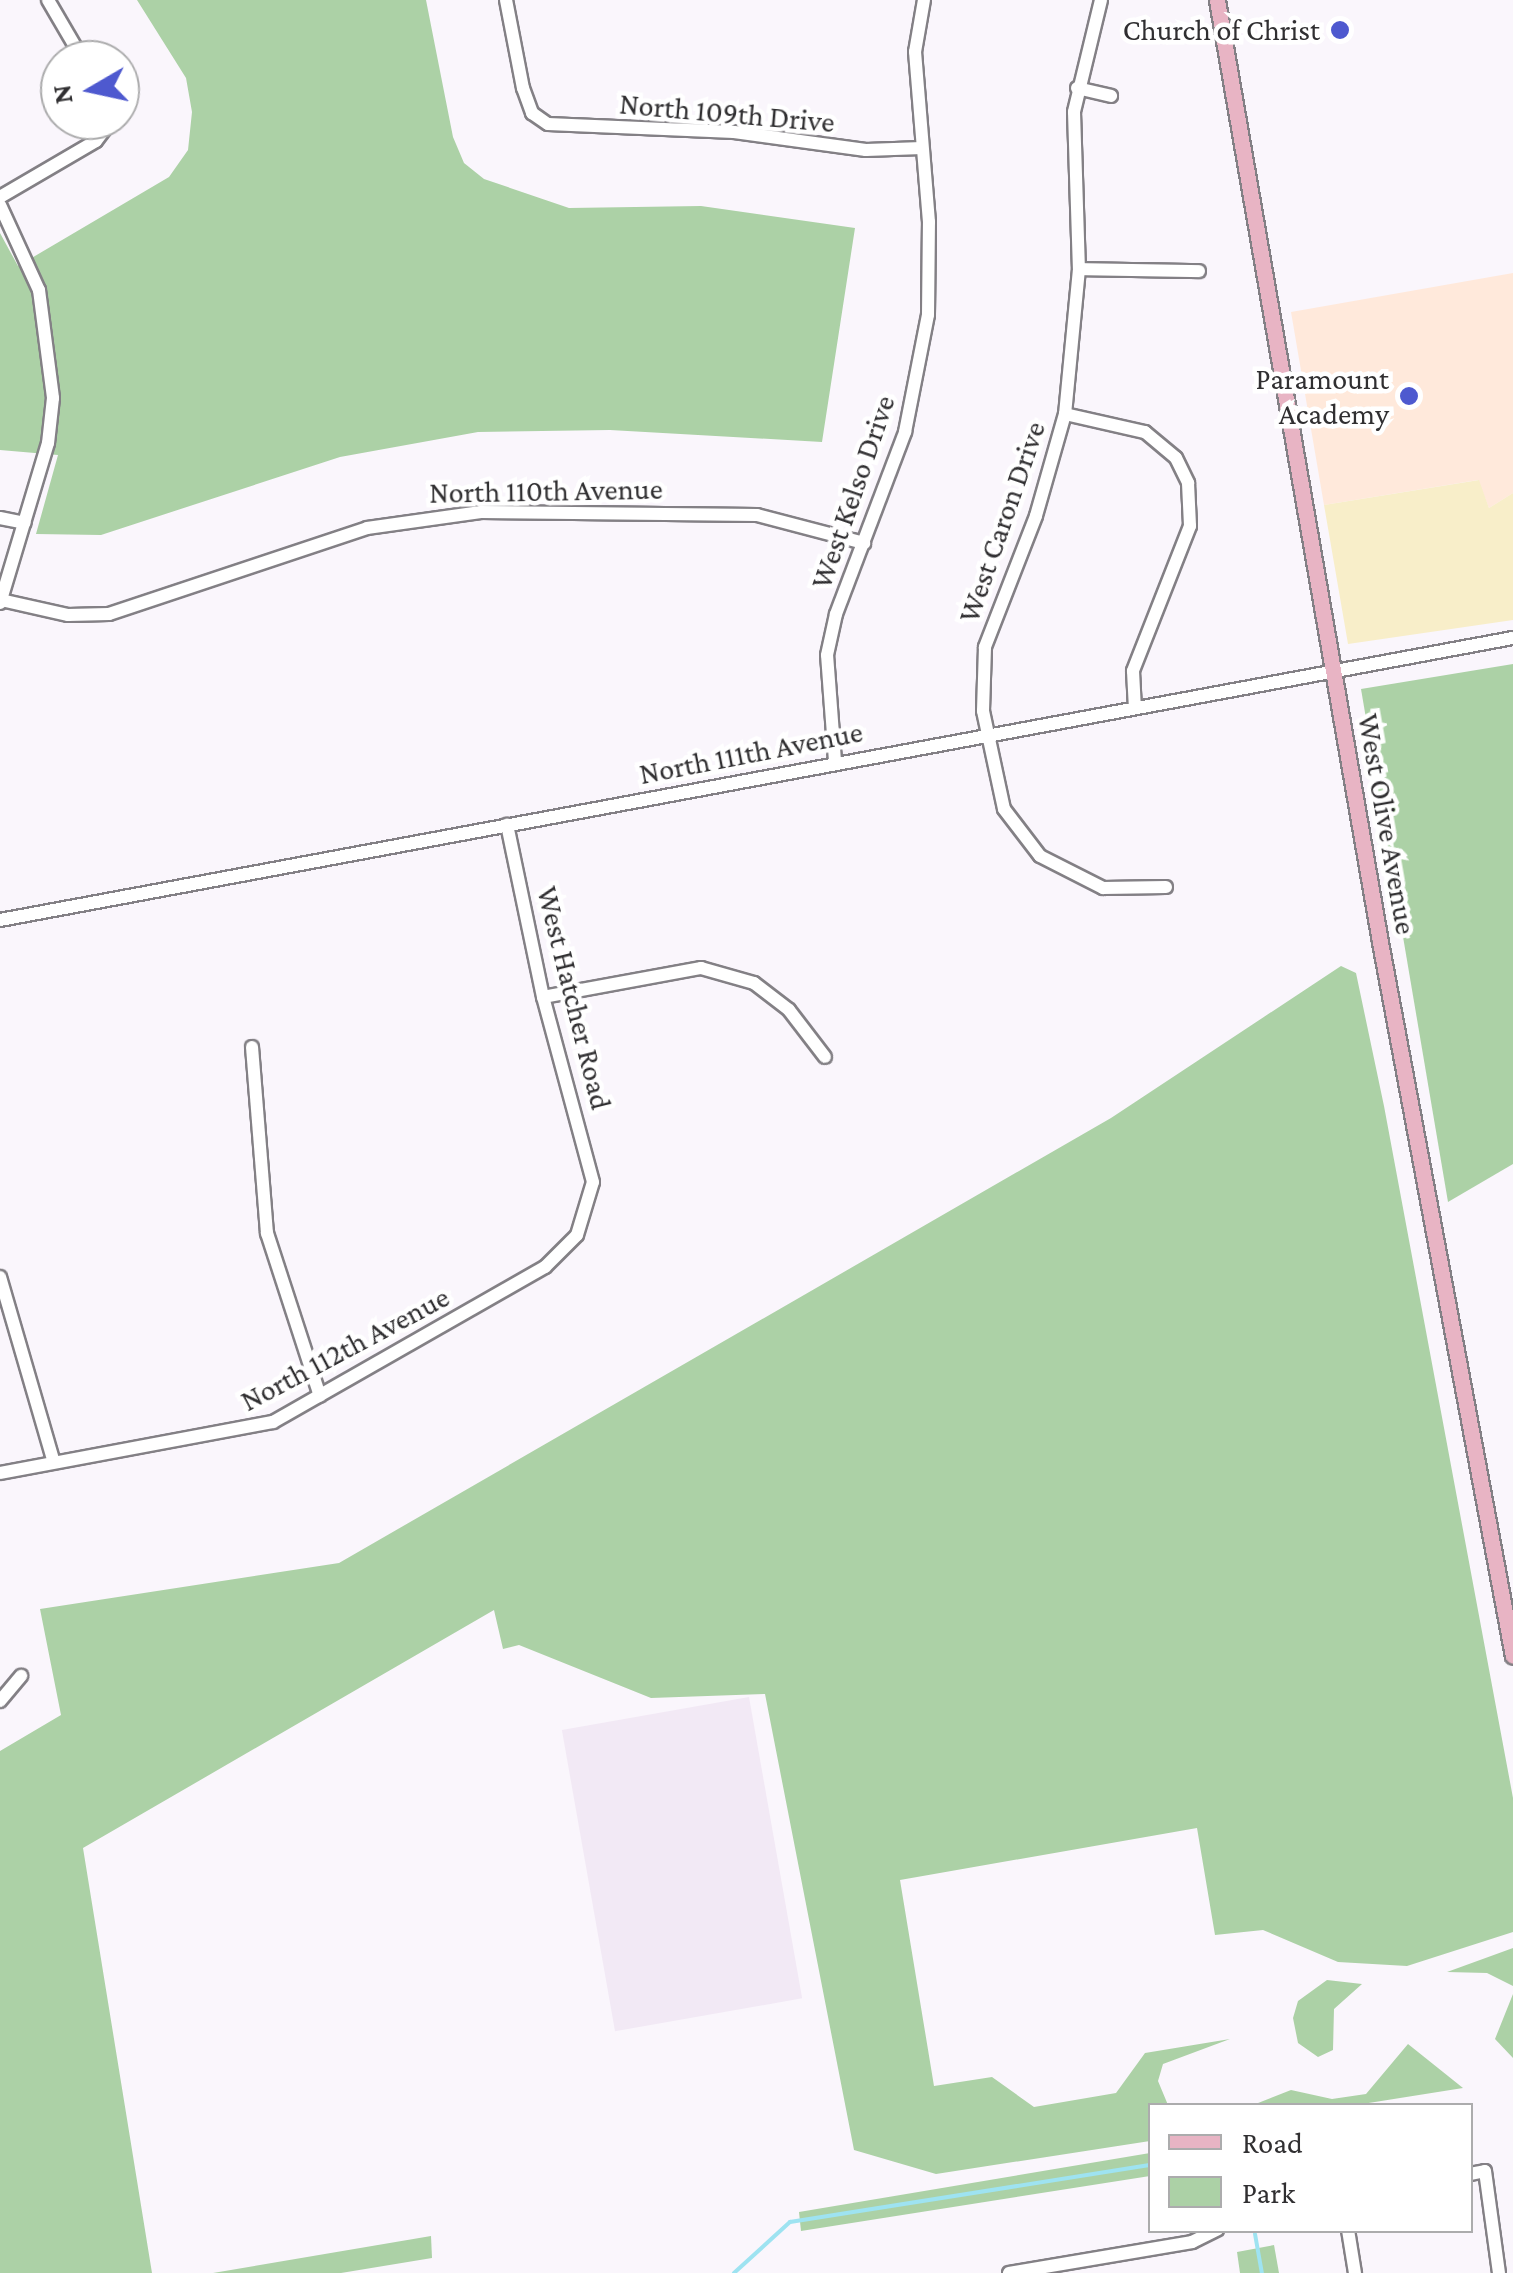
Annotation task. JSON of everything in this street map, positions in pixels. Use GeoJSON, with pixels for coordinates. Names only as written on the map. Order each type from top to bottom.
{"type":"FeatureCollection","features":[{"type":"Feature","properties":{"kind":"main road","name":"West Olive Avenue"},"geometry":{"type":"LineString","coordinates":[[1217,0],[1332,669],[1513,1656]]}},
{"type":"Feature","properties":{"kind":"street"},"geometry":{"type":"LineString","coordinates":[[48,0],[71,40]]}},
{"type":"Feature","properties":{"kind":"street","name":"North 109th Drive"},"geometry":{"type":"LineString","coordinates":[[506,0],[532,112],[569,129],[638,126],[866,150],[922,148]]}},
{"type":"Feature","properties":{"kind":"street","name":"West Kelso Drive"},"geometry":{"type":"LineString","coordinates":[[835,762],[827,656],[904,432],[922,357],[931,270],[914,52],[924,0]]}},
{"type":"Feature","properties":{"kind":"street","name":"West Caron Drive"},"geometry":{"type":"LineString","coordinates":[[1101,0],[1077,88],[1073,145],[1079,269],[1066,414],[1036,516],[985,648],[986,733],[1004,809],[1040,856],[1103,888],[1166,886]]}},
{"type":"Feature","properties":{"kind":"street"},"geometry":{"type":"LineString","coordinates":[[1077,88],[1111,96]]}},
{"type":"Feature","properties":{"kind":"street"},"geometry":{"type":"LineString","coordinates":[[0,602],[48,442],[53,364],[33,268],[0,201],[97,140]]}},
{"type":"Feature","properties":{"kind":"street"},"geometry":{"type":"LineString","coordinates":[[1079,269],[1199,271]]}},
{"type":"Feature","properties":{"kind":"street"},"geometry":{"type":"LineString","coordinates":[[1066,414],[1145,432],[1176,458],[1188,483],[1190,526],[1133,671],[1135,704]]}},
{"type":"Feature","properties":{"kind":"street","name":"North 110th Avenue"},"geometry":{"type":"LineString","coordinates":[[0,602],[68,615],[109,614],[367,528],[482,512],[757,515],[797,520],[864,544]]}},
{"type":"Feature","properties":{"kind":"street"},"geometry":{"type":"LineString","coordinates":[[0,518],[25,523]]}},
{"type":"Feature","properties":{"kind":"street","name":"North 111th Avenue"},"geometry":{"type":"LineString","coordinates":[[0,920],[1135,704],[1513,638]]}},
{"type":"Feature","properties":{"kind":"street","name":"West Hatcher Road"},"geometry":{"type":"LineString","coordinates":[[507,826],[543,998],[593,1182]]}},
{"type":"Feature","properties":{"kind":"street"},"geometry":{"type":"LineString","coordinates":[[543,998],[701,968],[754,983],[789,1010],[825,1057]]}},
{"type":"Feature","properties":{"kind":"street"},"geometry":{"type":"LineString","coordinates":[[252,1047],[267,1232],[320,1396]]}},
{"type":"Feature","properties":{"kind":"street","name":"North 112th Avenue"},"geometry":{"type":"LineString","coordinates":[[0,1473],[53,1460],[251,1430],[320,1396],[558,1257],[577,1236],[593,1182]]}},
{"type":"Feature","properties":{"kind":"street"},"geometry":{"type":"LineString","coordinates":[[0,1277],[53,1460]]}},
{"type":"Feature","properties":{"kind":"street"},"geometry":{"type":"LineString","coordinates":[[0,1701],[21,1676]]}},
{"type":"Feature","properties":{"kind":"street"},"geometry":{"type":"LineString","coordinates":[[1478,2173],[1499,2273]]}},
{"type":"Feature","properties":{"kind":"street"},"geometry":{"type":"LineString","coordinates":[[1009,2273],[1192,2242],[1210,2233]]}},
{"type":"Feature","properties":{"kind":"street"},"geometry":{"type":"LineString","coordinates":[[1348,2233],[1354,2273]]}},
{"type":"Feature","properties":{"kind":"street"},"geometry":{"type":"LineString","coordinates":[[1115,2255],[1118,2273]]}},
{"type":"Feature","properties":{"kind":"shaded area","name":"Paramount Academy"},"geometry":{"type":"Polygon","coordinates":[[[1513,273],[1513,493],[1489,508],[1478,480],[1324,505],[1291,312],[1513,273]]]}},
{"type":"Feature","properties":{"kind":"shaded area"},"geometry":{"type":"Polygon","coordinates":[[[749,1697],[802,1998],[615,2031],[562,1730],[749,1697]]]}},
{"type":"Feature","properties":{"kind":"green space"},"geometry":{"type":"Polygon","coordinates":[[[137,0],[426,0],[453,137],[464,163],[484,179],[569,208],[701,206],[855,228],[822,442],[610,430],[478,432],[340,457],[101,535],[36,534],[58,455],[0,450],[0,233],[18,266],[169,177],[188,150],[192,112],[186,78],[137,0]]]}},
{"type":"Feature","properties":{"kind":"green space"},"geometry":{"type":"Polygon","coordinates":[[[1513,664],[1513,1164],[1448,1202],[1361,689],[1513,664]]]}},
{"type":"Feature","properties":{"kind":"green space"},"geometry":{"type":"Polygon","coordinates":[[[1341,966],[1356,973],[1513,1798],[1513,1932],[1407,1966],[1338,1962],[1263,1930],[1215,1935],[1197,1828],[900,1880],[934,2086],[992,2077],[1034,2107],[1116,2093],[1145,2053],[1230,2039],[1163,2064],[1158,2081],[1167,2103],[1148,2103],[1148,2141],[936,2174],[854,2150],[765,1694],[651,1698],[519,1645],[503,1649],[494,1610],[83,1848],[152,2273],[0,2273],[0,1751],[61,1715],[40,1609],[339,1563],[1111,1118],[1341,966]]]}},
{"type":"Feature","properties":{"kind":"green space"},"geometry":{"type":"Polygon","coordinates":[[[1513,1948],[1513,1986],[1487,1973],[1447,1972],[1513,1948]]]}},
{"type":"Feature","properties":{"kind":"green space"},"geometry":{"type":"Polygon","coordinates":[[[1327,1980],[1362,1984],[1334,2009],[1333,2050],[1318,2057],[1298,2043],[1293,2018],[1298,2001],[1327,1980]]]}},
{"type":"Feature","properties":{"kind":"green space"},"geometry":{"type":"Polygon","coordinates":[[[1513,1994],[1513,2058],[1495,2039],[1513,1994]]]}},
{"type":"Feature","properties":{"kind":"green space"},"geometry":{"type":"Polygon","coordinates":[[[1408,2044],[1463,2088],[1369,2103],[1258,2103],[1291,2090],[1332,2099],[1366,2094],[1408,2044]]]}},
{"type":"Feature","properties":{"kind":"green space"},"geometry":{"type":"Polygon","coordinates":[[[1148,2153],[1148,2176],[801,2231],[799,2212],[1148,2153]]]}},
{"type":"Feature","properties":{"kind":"green space"},"geometry":{"type":"Polygon","coordinates":[[[431,2236],[432,2258],[341,2273],[213,2273],[431,2236]]]}},
{"type":"Feature","properties":{"kind":"green space"},"geometry":{"type":"Polygon","coordinates":[[[1274,2245],[1279,2273],[1240,2273],[1237,2252],[1274,2245]]]}},
{"type":"Feature","properties":{"kind":"sand"},"geometry":{"type":"Polygon","coordinates":[[[1479,480],[1489,508],[1513,493],[1513,620],[1348,644],[1324,505],[1479,480]]]}},
{"type":"Feature","properties":{"kind":"waterway"},"geometry":{"type":"LineString","coordinates":[[734,2273],[790,2222],[1148,2165]]}},
{"type":"Feature","properties":{"kind":"waterway"},"geometry":{"type":"LineString","coordinates":[[1255,2234],[1262,2273]]}},
{"type":"Feature","properties":{"kind":"place","name":"Church of Christ"},"geometry":{"type":"Point","coordinates":[1340,30]}},
{"type":"Feature","properties":{"kind":"place","name":"Paramount Academy"},"geometry":{"type":"Point","coordinates":[1409,396]}}]}
